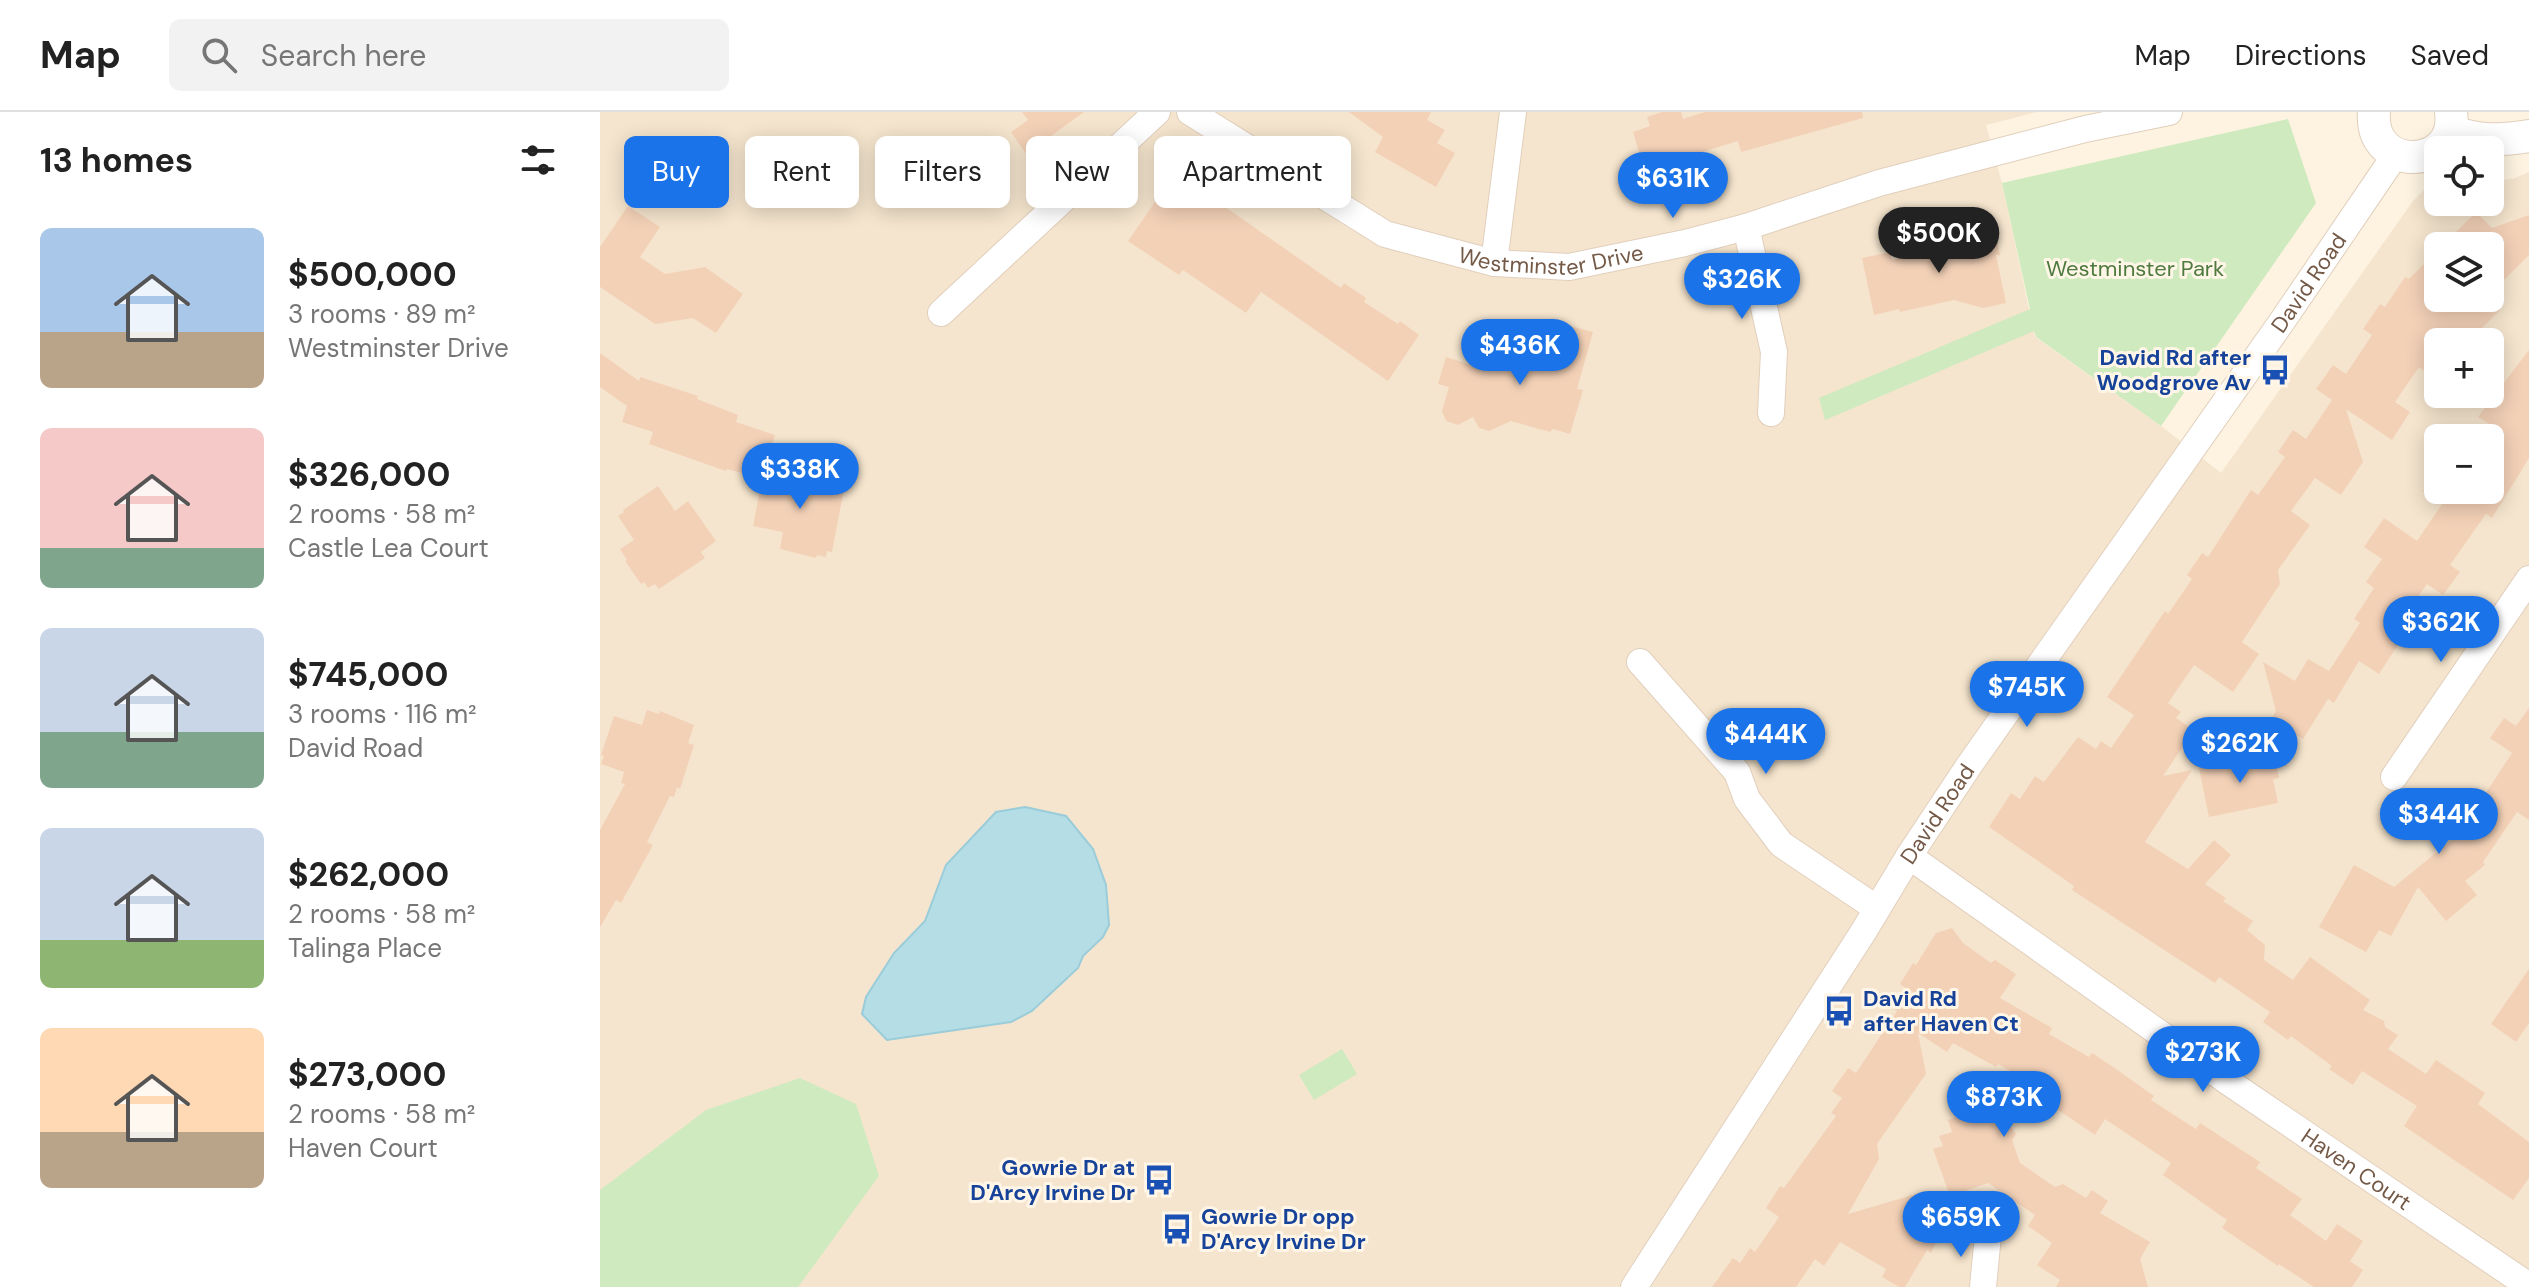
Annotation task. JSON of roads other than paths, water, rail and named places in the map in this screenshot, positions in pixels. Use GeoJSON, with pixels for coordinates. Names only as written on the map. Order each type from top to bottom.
{"type":"FeatureCollection","features":[{"type":"Feature","properties":{"kind":"street"},"geometry":{"type":"LineString","coordinates":[[941,313],[1157,112]]}},
{"type":"Feature","properties":{"kind":"street","name":"Westminster Drive"},"geometry":{"type":"LineString","coordinates":[[1190,112],[1385,234],[1494,263],[1569,267],[1746,227],[2083,120],[2169,112]]}},
{"type":"Feature","properties":{"kind":"street"},"geometry":{"type":"LineString","coordinates":[[1494,263],[1513,112]]}},
{"type":"Feature","properties":{"kind":"street"},"geometry":{"type":"LineString","coordinates":[[2374,112],[2378,138],[2396,154],[2409,158],[2422,157],[2444,143],[2450,122],[2471,138],[2499,141],[2529,136]]}},
{"type":"Feature","properties":{"kind":"street","name":"David Road"},"geometry":{"type":"LineString","coordinates":[[1634,1287],[1909,856],[2396,154]]}},
{"type":"Feature","properties":{"kind":"street"},"geometry":{"type":"LineString","coordinates":[[1746,227],[1774,352],[1771,413]]}},
{"type":"Feature","properties":{"kind":"street"},"geometry":{"type":"LineString","coordinates":[[2394,777],[2529,579]]}},
{"type":"Feature","properties":{"kind":"street"},"geometry":{"type":"LineString","coordinates":[[1640,662],[1737,772],[1747,799],[1781,844],[1876,908]]}},
{"type":"Feature","properties":{"kind":"street","name":"Haven Court"},"geometry":{"type":"LineString","coordinates":[[1909,856],[2227,1081],[2529,1286]]}},
{"type":"Feature","properties":{"kind":"street"},"geometry":{"type":"LineString","coordinates":[[1983,1287],[1988,1235]]}},
{"type":"Feature","properties":{"kind":"water"},"geometry":{"type":"Polygon","coordinates":[[[1025,807],[1066,816],[1093,849],[1106,885],[1109,925],[1103,937],[1083,956],[1078,968],[1032,1011],[1011,1022],[887,1040],[862,1014],[866,997],[894,953],[925,921],[946,865],[996,812],[1025,807]]]}},
{"type":"Feature","properties":{"kind":"place","name":"David Rd after Woodgrove Av"},"geometry":{"type":"Point","coordinates":[2275,370]}},
{"type":"Feature","properties":{"kind":"place","name":"David Rd after Haven Ct"},"geometry":{"type":"Point","coordinates":[1839,1011]}},
{"type":"Feature","properties":{"kind":"place","name":"Gowrie Dr at D'Arcy Irvine Dr"},"geometry":{"type":"Point","coordinates":[1159,1180]}},
{"type":"Feature","properties":{"kind":"place","name":"Gowrie Dr opp D'Arcy Irvine Dr"},"geometry":{"type":"Point","coordinates":[1177,1229]}},
{"type":"Feature","properties":{"kind":"park label","name":"Westminster Park"},"geometry":{"type":"Point","coordinates":[2135,268]}}]}
